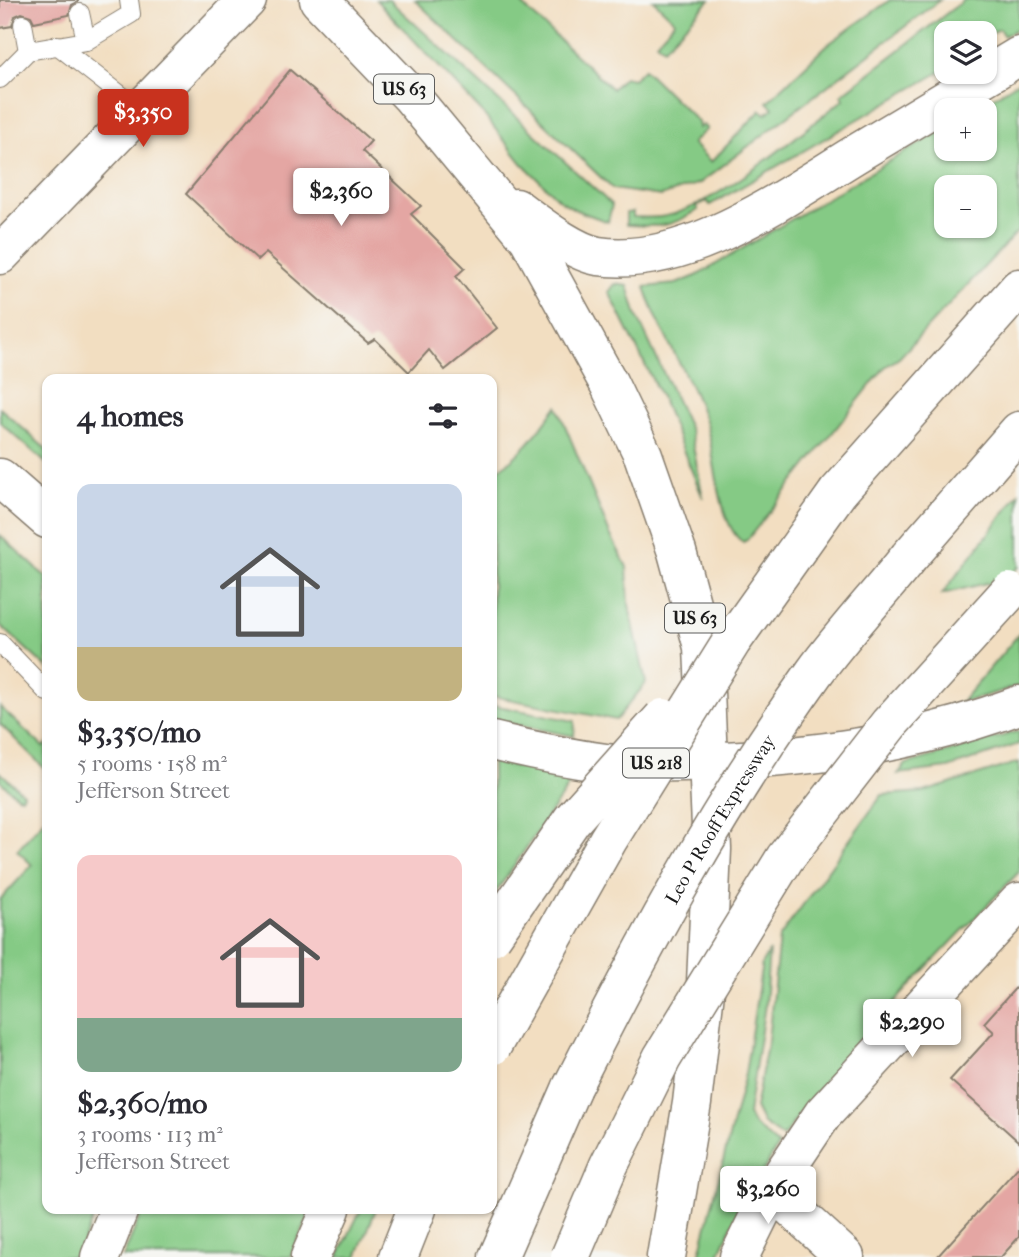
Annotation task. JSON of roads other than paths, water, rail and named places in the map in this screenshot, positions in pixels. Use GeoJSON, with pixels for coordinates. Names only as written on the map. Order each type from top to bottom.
{"type":"FeatureCollection","features":[{"type":"Feature","properties":{"kind":"main road"},"geometry":{"type":"LineString","coordinates":[[5,238],[140,110],[247,0]]}},
{"type":"Feature","properties":{"kind":"main road","name":"US 63"},"geometry":{"type":"LineString","coordinates":[[319,0],[410,95],[529,239],[609,384],[643,455],[677,552],[703,647],[711,762],[712,849],[706,983],[692,1103],[666,1257]]}},
{"type":"Feature","properties":{"kind":"main road"},"geometry":{"type":"LineString","coordinates":[[483,184],[551,233],[595,256],[632,258],[660,254],[704,239],[767,207],[1019,56]]}},
{"type":"Feature","properties":{"kind":"main road","name":"US 218"},"geometry":{"type":"LineString","coordinates":[[497,1037],[608,840],[732,641],[838,492],[1019,288]]}},
{"type":"Feature","properties":{"kind":"main road","name":"Leo P Rooff Expressway"},"geometry":{"type":"LineString","coordinates":[[498,1257],[572,1087],[649,934],[737,788],[816,671],[909,557],[1019,431]]}},
{"type":"Feature","properties":{"kind":"main road"},"geometry":{"type":"LineString","coordinates":[[0,478],[42,514]]}},
{"type":"Feature","properties":{"kind":"main road"},"geometry":{"type":"LineString","coordinates":[[570,1257],[609,1165],[662,1058],[785,858],[889,724],[1014,587]]}},
{"type":"Feature","properties":{"kind":"main road"},"geometry":{"type":"LineString","coordinates":[[497,929],[572,820],[732,641]]}},
{"type":"Feature","properties":{"kind":"main road"},"geometry":{"type":"LineString","coordinates":[[497,742],[609,763],[711,762],[818,753],[899,739],[977,720],[1019,705]]}},
{"type":"Feature","properties":{"kind":"main road"},"geometry":{"type":"LineString","coordinates":[[739,1257],[772,1190],[822,1114],[1019,902]]}},
{"type":"Feature","properties":{"kind":"main road"},"geometry":{"type":"LineString","coordinates":[[772,1190],[845,1257]]}},
{"type":"Feature","properties":{"kind":"main road"},"geometry":{"type":"LineString","coordinates":[[100,1257],[117,1214]]}},
{"type":"Feature","properties":{"kind":"main road"},"geometry":{"type":"LineString","coordinates":[[310,1257],[329,1214]]}},
{"type":"Feature","properties":{"kind":"main road"},"geometry":{"type":"LineString","coordinates":[[398,1257],[415,1214]]}},
{"type":"Feature","properties":{"kind":"lane"},"geometry":{"type":"LineString","coordinates":[[0,79],[28,51],[86,41],[131,14],[129,0]]}},
{"type":"Feature","properties":{"kind":"lane"},"geometry":{"type":"LineString","coordinates":[[80,13],[86,41]]}},
{"type":"Feature","properties":{"kind":"lane"},"geometry":{"type":"LineString","coordinates":[[23,24],[28,51]]}},
{"type":"Feature","properties":{"kind":"lane"},"geometry":{"type":"LineString","coordinates":[[57,46],[140,110]]}},
{"type":"Feature","properties":{"kind":"lane"},"geometry":{"type":"LineString","coordinates":[[0,643],[42,687]]}}]}
